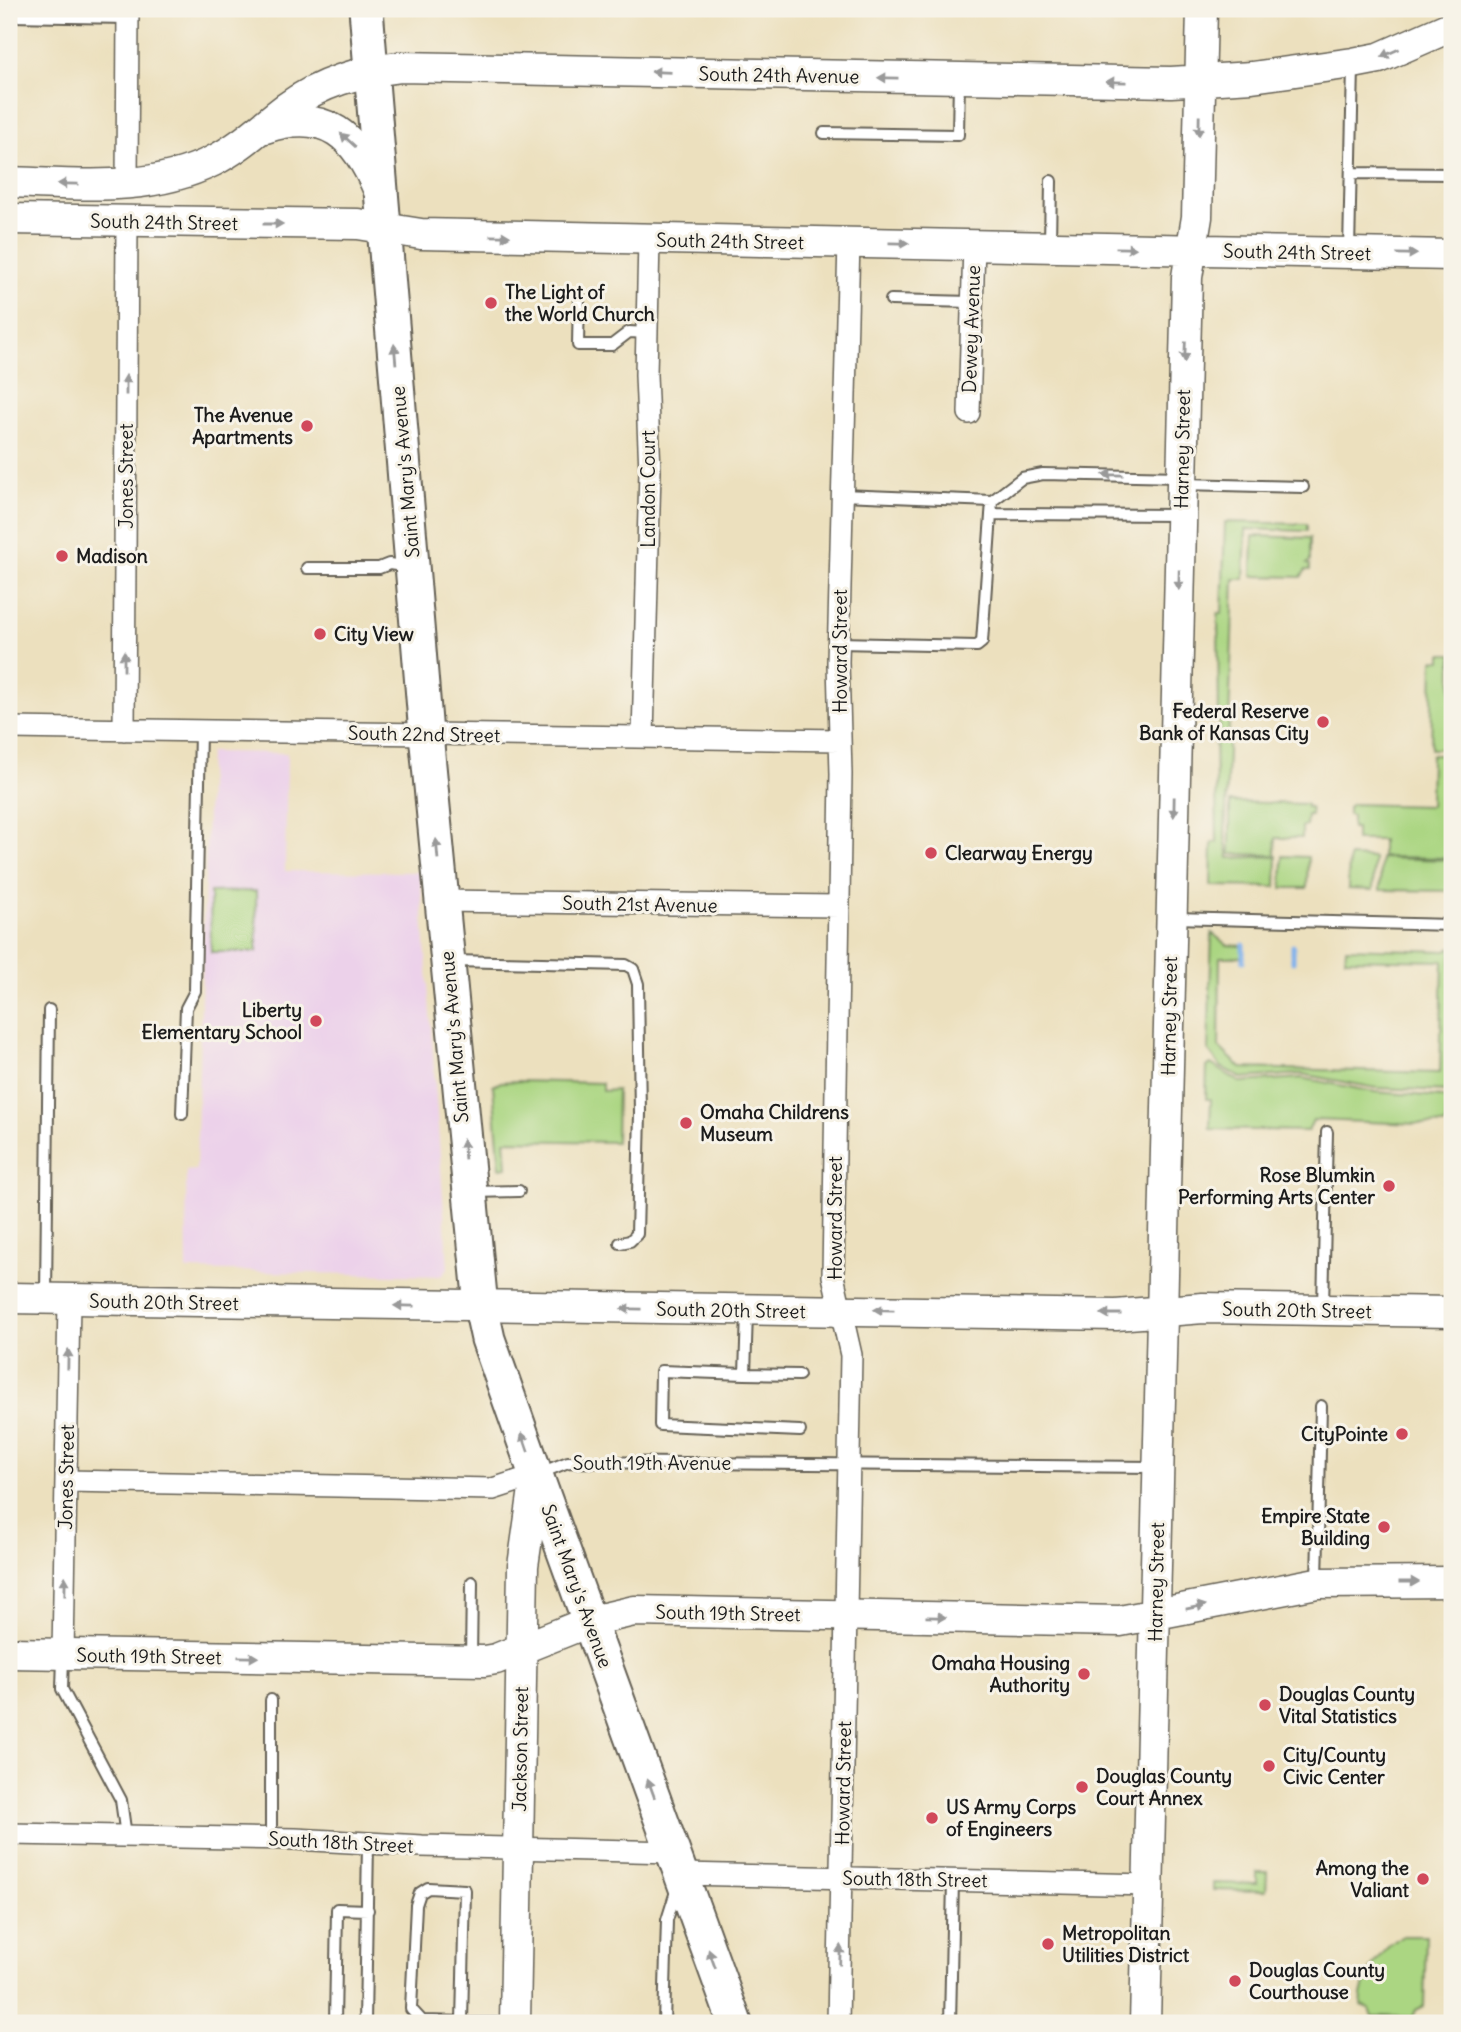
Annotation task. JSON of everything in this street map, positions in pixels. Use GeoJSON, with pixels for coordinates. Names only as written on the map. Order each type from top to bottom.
{"type":"FeatureCollection","features":[{"type":"Feature","properties":{"kind":"main road","name":"Saint Mary's Avenue"},"geometry":{"type":"LineString","coordinates":[[366,9],[426,734],[481,1307],[488,1339],[536,1475],[735,2023]]}},
{"type":"Feature","properties":{"kind":"main road","name":"Harney Street"},"geometry":{"type":"LineString","coordinates":[[1145,2023],[1181,480],[1187,277],[1197,217],[1202,9]]}},
{"type":"Feature","properties":{"kind":"main road","name":"South 24th Avenue"},"geometry":{"type":"LineString","coordinates":[[127,185],[187,173],[230,152],[312,91],[349,75],[371,70],[425,66],[959,79],[1200,81],[1252,77],[1378,58],[1452,26]]}},
{"type":"Feature","properties":{"kind":"main road"},"geometry":{"type":"LineString","coordinates":[[259,130],[296,120],[331,128],[356,147],[383,214]]}},
{"type":"Feature","properties":{"kind":"main road","name":"South 24th Street"},"geometry":{"type":"LineString","coordinates":[[9,182],[127,185]]}},
{"type":"Feature","properties":{"kind":"main road","name":"South 24th Street"},"geometry":{"type":"LineString","coordinates":[[9,219],[127,223],[358,224],[383,214],[421,234],[1452,255]]}},
{"type":"Feature","properties":{"kind":"main road","name":"South 20th Street"},"geometry":{"type":"LineString","coordinates":[[9,1298],[1116,1315],[1203,1308],[1452,1312]]}},
{"type":"Feature","properties":{"kind":"main road","name":"Jackson Street"},"geometry":{"type":"LineString","coordinates":[[515,2023],[523,1566],[536,1475]]}},
{"type":"Feature","properties":{"kind":"main road","name":"South 19th Street"},"geometry":{"type":"LineString","coordinates":[[9,1653],[471,1661],[496,1659],[591,1621],[617,1613],[638,1611],[1120,1621],[1317,1583],[1452,1582]]}},
{"type":"Feature","properties":{"kind":"street"},"geometry":{"type":"LineString","coordinates":[[127,185],[128,13]]}},
{"type":"Feature","properties":{"kind":"street","name":"Jones Street"},"geometry":{"type":"LineString","coordinates":[[124,730],[127,223]]}},
{"type":"Feature","properties":{"kind":"street","name":"Landon Court"},"geometry":{"type":"LineString","coordinates":[[643,737],[650,471],[647,333],[649,240]]}},
{"type":"Feature","properties":{"kind":"street","name":"Howard Street"},"geometry":{"type":"LineString","coordinates":[[838,2023],[851,1355],[833,1276],[839,906],[838,643],[849,243]]}},
{"type":"Feature","properties":{"kind":"street","name":"Dewey Avenue"},"geometry":{"type":"LineString","coordinates":[[968,413],[974,245]]}},
{"type":"Feature","properties":{"kind":"street","name":"South 22nd Street"},"geometry":{"type":"LineString","coordinates":[[9,728],[840,740]]}},
{"type":"Feature","properties":{"kind":"street","name":"South 21st Avenue"},"geometry":{"type":"LineString","coordinates":[[442,901],[839,906]]}},
{"type":"Feature","properties":{"kind":"street","name":"Jones Street"},"geometry":{"type":"LineString","coordinates":[[57,1300],[66,1480],[63,1655]]}},
{"type":"Feature","properties":{"kind":"street","name":"South 19th Avenue"},"geometry":{"type":"LineString","coordinates":[[66,1480],[493,1489],[536,1475]]}},
{"type":"Feature","properties":{"kind":"street","name":"South 18th Street"},"geometry":{"type":"LineString","coordinates":[[9,1834],[271,1839],[518,1849],[842,1877],[1149,1885]]}},
{"type":"Feature","properties":{"kind":"lane"},"geometry":{"type":"LineString","coordinates":[[9,16],[30,13],[128,13]]}},
{"type":"Feature","properties":{"kind":"lane"},"geometry":{"type":"LineString","coordinates":[[1349,253],[1353,63]]}},
{"type":"Feature","properties":{"kind":"lane"},"geometry":{"type":"LineString","coordinates":[[824,132],[958,135],[959,79]]}},
{"type":"Feature","properties":{"kind":"lane"},"geometry":{"type":"LineString","coordinates":[[1351,173],[1452,174]]}},
{"type":"Feature","properties":{"kind":"lane"},"geometry":{"type":"LineString","coordinates":[[1050,246],[1051,181]]}},
{"type":"Feature","properties":{"kind":"lane"},"geometry":{"type":"LineString","coordinates":[[579,294],[578,345],[612,345],[629,332],[647,333]]}},
{"type":"Feature","properties":{"kind":"lane"},"geometry":{"type":"LineString","coordinates":[[891,300],[972,302]]}},
{"type":"Feature","properties":{"kind":"lane"},"geometry":{"type":"LineString","coordinates":[[842,495],[992,500],[1022,478],[1043,474],[1303,487]]}},
{"type":"Feature","properties":{"kind":"lane"},"geometry":{"type":"LineString","coordinates":[[838,643],[977,646],[984,638],[992,500]]}},
{"type":"Feature","properties":{"kind":"lane"},"geometry":{"type":"LineString","coordinates":[[991,514],[1181,515]]}},
{"type":"Feature","properties":{"kind":"lane"},"geometry":{"type":"LineString","coordinates":[[307,568],[379,568],[389,564],[413,568]]}},
{"type":"Feature","properties":{"kind":"lane"},"geometry":{"type":"LineString","coordinates":[[182,1114],[186,1008],[195,991],[200,731]]}},
{"type":"Feature","properties":{"kind":"lane"},"geometry":{"type":"LineString","coordinates":[[1171,918],[1452,925]]}},
{"type":"Feature","properties":{"kind":"lane"},"geometry":{"type":"LineString","coordinates":[[447,960],[626,965],[633,969],[638,984],[640,1100],[637,1234],[630,1241],[620,1243]]}},
{"type":"Feature","properties":{"kind":"lane"},"geometry":{"type":"LineString","coordinates":[[48,1010],[57,1300]]}},
{"type":"Feature","properties":{"kind":"lane"},"geometry":{"type":"LineString","coordinates":[[1323,1310],[1327,1132]]}},
{"type":"Feature","properties":{"kind":"lane"},"geometry":{"type":"LineString","coordinates":[[468,1192],[519,1191]]}},
{"type":"Feature","properties":{"kind":"lane"},"geometry":{"type":"LineString","coordinates":[[745,1374],[747,1310]]}},
{"type":"Feature","properties":{"kind":"lane"},"geometry":{"type":"LineString","coordinates":[[799,1375],[661,1371],[660,1425],[800,1431]]}},
{"type":"Feature","properties":{"kind":"lane"},"geometry":{"type":"LineString","coordinates":[[1317,1583],[1321,1406]]}},
{"type":"Feature","properties":{"kind":"lane","name":"South 19th Avenue"},"geometry":{"type":"LineString","coordinates":[[536,1475],[568,1462],[1158,1467]]}},
{"type":"Feature","properties":{"kind":"lane"},"geometry":{"type":"LineString","coordinates":[[471,1661],[472,1582]]}},
{"type":"Feature","properties":{"kind":"lane"},"geometry":{"type":"LineString","coordinates":[[63,1655],[62,1689],[68,1705],[121,1800],[126,1836]]}},
{"type":"Feature","properties":{"kind":"lane"},"geometry":{"type":"LineString","coordinates":[[271,1700],[271,1839]]}},
{"type":"Feature","properties":{"kind":"lane"},"geometry":{"type":"LineString","coordinates":[[365,2023],[368,1843]]}},
{"type":"Feature","properties":{"kind":"lane"},"geometry":{"type":"LineString","coordinates":[[664,2023],[667,1920],[678,1863]]}},
{"type":"Feature","properties":{"kind":"lane"},"geometry":{"type":"LineString","coordinates":[[950,2023],[953,1880]]}},
{"type":"Feature","properties":{"kind":"lane"},"geometry":{"type":"LineString","coordinates":[[462,2022],[465,1890],[428,1888],[420,1892],[416,1905],[411,2009],[422,2021],[462,2022],[515,2023]]}},
{"type":"Feature","properties":{"kind":"lane"},"geometry":{"type":"LineString","coordinates":[[335,2023],[337,1909],[368,1910]]}},
{"type":"Feature","properties":{"kind":"shaded area","name":"Liberty Elementary School"},"geometry":{"type":"Polygon","coordinates":[[[209,752],[287,753],[285,871],[420,872],[448,1268],[441,1276],[187,1270],[186,1171],[196,1170],[209,752]]]}},
{"type":"Feature","properties":{"kind":"green space"},"geometry":{"type":"Polygon","coordinates":[[[1225,522],[1307,524],[1307,531],[1246,529],[1244,579],[1234,579],[1225,837],[1229,858],[1277,856],[1276,887],[1211,886],[1212,843],[1217,842],[1215,730],[1219,730],[1218,613],[1222,613],[1225,522]]]}},
{"type":"Feature","properties":{"kind":"green space"},"geometry":{"type":"Polygon","coordinates":[[[1253,536],[1310,538],[1310,561],[1307,564],[1310,565],[1310,570],[1306,570],[1301,577],[1252,576],[1253,536]]]}},
{"type":"Feature","properties":{"kind":"green space"},"geometry":{"type":"Polygon","coordinates":[[[1442,654],[1452,654],[1451,743],[1446,744],[1446,749],[1431,749],[1433,660],[1442,660],[1442,654]]]}},
{"type":"Feature","properties":{"kind":"green space"},"geometry":{"type":"Polygon","coordinates":[[[1431,755],[1450,755],[1448,858],[1382,857],[1382,840],[1356,840],[1356,828],[1352,828],[1352,816],[1348,815],[1348,807],[1352,804],[1430,806],[1431,755]]]}},
{"type":"Feature","properties":{"kind":"green space"},"geometry":{"type":"Polygon","coordinates":[[[1230,802],[1306,804],[1306,807],[1310,807],[1311,815],[1307,815],[1306,826],[1302,827],[1302,838],[1276,838],[1275,855],[1230,854],[1230,802]]]}},
{"type":"Feature","properties":{"kind":"green space"},"geometry":{"type":"Polygon","coordinates":[[[1283,856],[1308,857],[1307,888],[1282,888],[1283,856]]]}},
{"type":"Feature","properties":{"kind":"green space"},"geometry":{"type":"Polygon","coordinates":[[[1349,857],[1374,858],[1373,890],[1348,889],[1349,857]]]}},
{"type":"Feature","properties":{"kind":"green space"},"geometry":{"type":"Polygon","coordinates":[[[1381,858],[1449,860],[1452,891],[1380,890],[1381,858]]]}},
{"type":"Feature","properties":{"kind":"green space"},"geometry":{"type":"Polygon","coordinates":[[[256,891],[257,952],[211,952],[210,892],[256,891]]]}},
{"type":"Feature","properties":{"kind":"green space"},"geometry":{"type":"Polygon","coordinates":[[[1212,933],[1227,945],[1242,946],[1242,957],[1220,957],[1219,1047],[1241,1068],[1440,1073],[1443,961],[1345,959],[1346,948],[1446,951],[1452,948],[1449,1091],[1376,1088],[1302,1074],[1241,1078],[1221,1067],[1208,1050],[1212,933]]]}},
{"type":"Feature","properties":{"kind":"green space"},"geometry":{"type":"Polygon","coordinates":[[[1211,1064],[1240,1082],[1302,1078],[1375,1092],[1442,1097],[1447,1101],[1446,1125],[1313,1120],[1308,1131],[1210,1129],[1211,1099],[1206,1099],[1207,1067],[1211,1064]]]}},
{"type":"Feature","properties":{"kind":"green space"},"geometry":{"type":"Polygon","coordinates":[[[501,1082],[602,1083],[602,1091],[617,1090],[616,1142],[505,1140],[507,1167],[500,1168],[493,1086],[501,1082]]]}},
{"type":"Feature","properties":{"kind":"green space"},"geometry":{"type":"Polygon","coordinates":[[[1257,1872],[1267,1872],[1266,1891],[1213,1890],[1213,1883],[1257,1884],[1257,1872]]]}},
{"type":"Feature","properties":{"kind":"green space"},"geometry":{"type":"Polygon","coordinates":[[[1401,1936],[1426,1936],[1424,2006],[1416,2010],[1413,2017],[1372,2016],[1369,2008],[1361,2005],[1368,1975],[1378,1958],[1401,1936]]]}},
{"type":"Feature","properties":{"kind":"waterway"},"geometry":{"type":"LineString","coordinates":[[1243,945],[1243,961]]}},
{"type":"Feature","properties":{"kind":"waterway"},"geometry":{"type":"LineString","coordinates":[[1293,946],[1293,962]]}},
{"type":"Feature","properties":{"kind":"place","name":"The Light of the World Church"},"geometry":{"type":"Point","coordinates":[491,303]}},
{"type":"Feature","properties":{"kind":"place","name":"The Avenue Apartments"},"geometry":{"type":"Point","coordinates":[307,426]}},
{"type":"Feature","properties":{"kind":"place","name":"Madison"},"geometry":{"type":"Point","coordinates":[62,556]}},
{"type":"Feature","properties":{"kind":"place","name":"City View"},"geometry":{"type":"Point","coordinates":[320,634]}},
{"type":"Feature","properties":{"kind":"place","name":"Federal Reserve Bank of Kansas City"},"geometry":{"type":"Point","coordinates":[1323,722]}},
{"type":"Feature","properties":{"kind":"place","name":"Clearway Energy"},"geometry":{"type":"Point","coordinates":[931,853]}},
{"type":"Feature","properties":{"kind":"place","name":"Liberty Elementary School"},"geometry":{"type":"Point","coordinates":[316,1021]}},
{"type":"Feature","properties":{"kind":"place","name":"Omaha Childrens Museum"},"geometry":{"type":"Point","coordinates":[686,1123]}},
{"type":"Feature","properties":{"kind":"place","name":"Rose Blumkin Performing Arts Center"},"geometry":{"type":"Point","coordinates":[1389,1186]}},
{"type":"Feature","properties":{"kind":"place","name":"CityPointe"},"geometry":{"type":"Point","coordinates":[1402,1434]}},
{"type":"Feature","properties":{"kind":"place","name":"Empire State Building"},"geometry":{"type":"Point","coordinates":[1384,1527]}},
{"type":"Feature","properties":{"kind":"place","name":"Omaha Housing Authority"},"geometry":{"type":"Point","coordinates":[1084,1674]}},
{"type":"Feature","properties":{"kind":"place","name":"Douglas County Vital Statistics"},"geometry":{"type":"Point","coordinates":[1265,1705]}},
{"type":"Feature","properties":{"kind":"place","name":"City/County Civic Center"},"geometry":{"type":"Point","coordinates":[1269,1766]}},
{"type":"Feature","properties":{"kind":"place","name":"Douglas County Court Annex"},"geometry":{"type":"Point","coordinates":[1082,1787]}},
{"type":"Feature","properties":{"kind":"place","name":"US Army Corps of Engineers"},"geometry":{"type":"Point","coordinates":[932,1818]}},
{"type":"Feature","properties":{"kind":"place","name":"Among the Valiant"},"geometry":{"type":"Point","coordinates":[1423,1879]}},
{"type":"Feature","properties":{"kind":"place","name":"Metropolitan Utilities District"},"geometry":{"type":"Point","coordinates":[1048,1944]}},
{"type":"Feature","properties":{"kind":"place","name":"Douglas County Courthouse"},"geometry":{"type":"Point","coordinates":[1235,1981]}}]}
